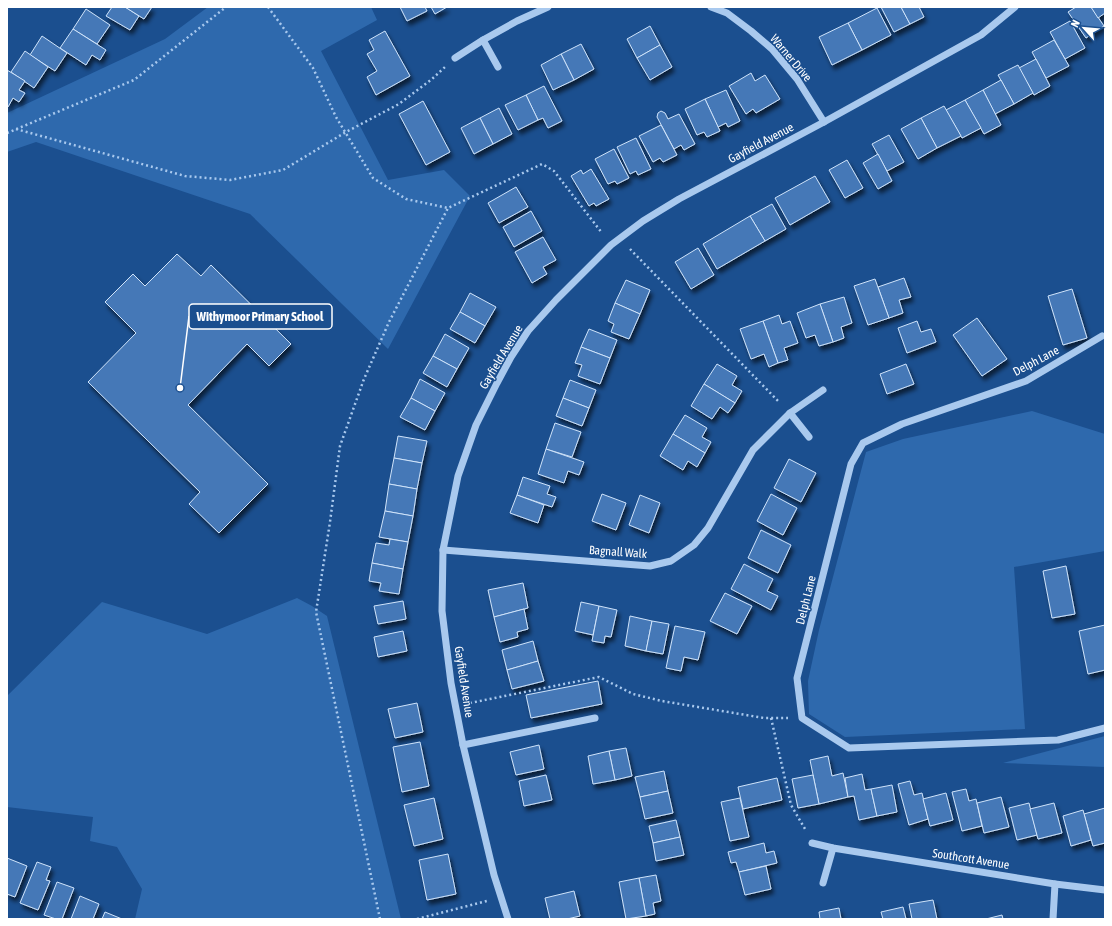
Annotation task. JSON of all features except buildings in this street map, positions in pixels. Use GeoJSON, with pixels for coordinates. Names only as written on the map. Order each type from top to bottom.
{"type":"FeatureCollection","features":[{"type":"Feature","properties":{"kind":"street"},"geometry":{"type":"LineString","coordinates":[[455,58],[517,21],[548,7]]}},
{"type":"Feature","properties":{"kind":"street","name":"Warner Drive"},"geometry":{"type":"LineString","coordinates":[[711,7],[727,13],[772,49],[797,79],[824,122]]}},
{"type":"Feature","properties":{"kind":"street","name":"Gayfield Avenue"},"geometry":{"type":"LineString","coordinates":[[508,919],[494,875],[464,745],[451,683],[442,611],[443,550],[458,476],[476,425],[496,383],[528,331],[556,300],[611,245],[643,221],[679,199],[824,122],[981,35],[1015,7]]}},
{"type":"Feature","properties":{"kind":"street"},"geometry":{"type":"LineString","coordinates":[[483,40],[498,67]]}},
{"type":"Feature","properties":{"kind":"street","name":"Delph Lane"},"geometry":{"type":"LineString","coordinates":[[802,718],[797,678],[851,464],[862,444],[902,424],[1026,381],[1102,336]]}},
{"type":"Feature","properties":{"kind":"street","name":"Bagnall Walk"},"geometry":{"type":"LineString","coordinates":[[443,550],[650,566],[671,561],[694,545],[708,528],[753,450],[790,413],[823,390]]}},
{"type":"Feature","properties":{"kind":"street"},"geometry":{"type":"LineString","coordinates":[[790,413],[809,438]]}},
{"type":"Feature","properties":{"kind":"street"},"geometry":{"type":"LineString","coordinates":[[464,745],[595,718]]}},
{"type":"Feature","properties":{"kind":"street"},"geometry":{"type":"LineString","coordinates":[[802,718],[849,748],[1058,740],[1105,728]]}},
{"type":"Feature","properties":{"kind":"street","name":"Southcott Avenue"},"geometry":{"type":"LineString","coordinates":[[812,843],[833,848],[1055,884],[1105,890]]}},
{"type":"Feature","properties":{"kind":"street"},"geometry":{"type":"LineString","coordinates":[[823,883],[833,848]]}},
{"type":"Feature","properties":{"kind":"street"},"geometry":{"type":"LineString","coordinates":[[1053,919],[1055,884]]}},
{"type":"Feature","properties":{"kind":"path"},"geometry":{"type":"LineString","coordinates":[[7,133],[134,80],[226,7]]}},
{"type":"Feature","properties":{"kind":"path"},"geometry":{"type":"LineString","coordinates":[[268,7],[313,68],[336,116],[373,178],[406,199],[448,208],[542,164],[554,171],[611,245],[632,250],[790,413]]}},
{"type":"Feature","properties":{"kind":"path"},"geometry":{"type":"LineString","coordinates":[[16,129],[185,176],[230,180],[283,170],[346,132],[399,104],[432,79],[455,58]]}},
{"type":"Feature","properties":{"kind":"path"},"geometry":{"type":"LineString","coordinates":[[380,919],[316,612],[340,446],[364,379],[389,322],[448,208]]}},
{"type":"Feature","properties":{"kind":"path"},"geometry":{"type":"LineString","coordinates":[[456,706],[599,677],[633,694],[764,718],[802,718]]}},
{"type":"Feature","properties":{"kind":"path"},"geometry":{"type":"LineString","coordinates":[[771,718],[791,805],[812,843]]}},
{"type":"Feature","properties":{"kind":"path"},"geometry":{"type":"LineString","coordinates":[[418,919],[501,897]]}},
{"type":"Feature","properties":{"kind":"shaded area"},"geometry":{"type":"Polygon","coordinates":[[[208,7],[371,7],[377,20],[321,51],[388,180],[444,170],[470,196],[388,349],[250,214],[36,142],[7,152],[7,113],[165,39],[208,7]]]}},
{"type":"Feature","properties":{"kind":"shaded area"},"geometry":{"type":"Polygon","coordinates":[[[1032,411],[1105,434],[1105,551],[1014,567],[1025,729],[845,737],[809,714],[808,681],[819,630],[866,452],[903,439],[1032,411]]]}},
{"type":"Feature","properties":{"kind":"shaded area"},"geometry":{"type":"Polygon","coordinates":[[[297,598],[327,616],[401,919],[135,919],[142,889],[117,847],[90,841],[93,817],[7,807],[7,696],[102,602],[207,634],[297,598]]]}},
{"type":"Feature","properties":{"kind":"shaded area"},"geometry":{"type":"Polygon","coordinates":[[[1105,736],[1105,767],[1003,763],[1105,736]]]}},
{"type":"Feature","properties":{"kind":"place","name":"Withymoor Primary School"},"geometry":{"type":"Point","coordinates":[180,388]}}]}
